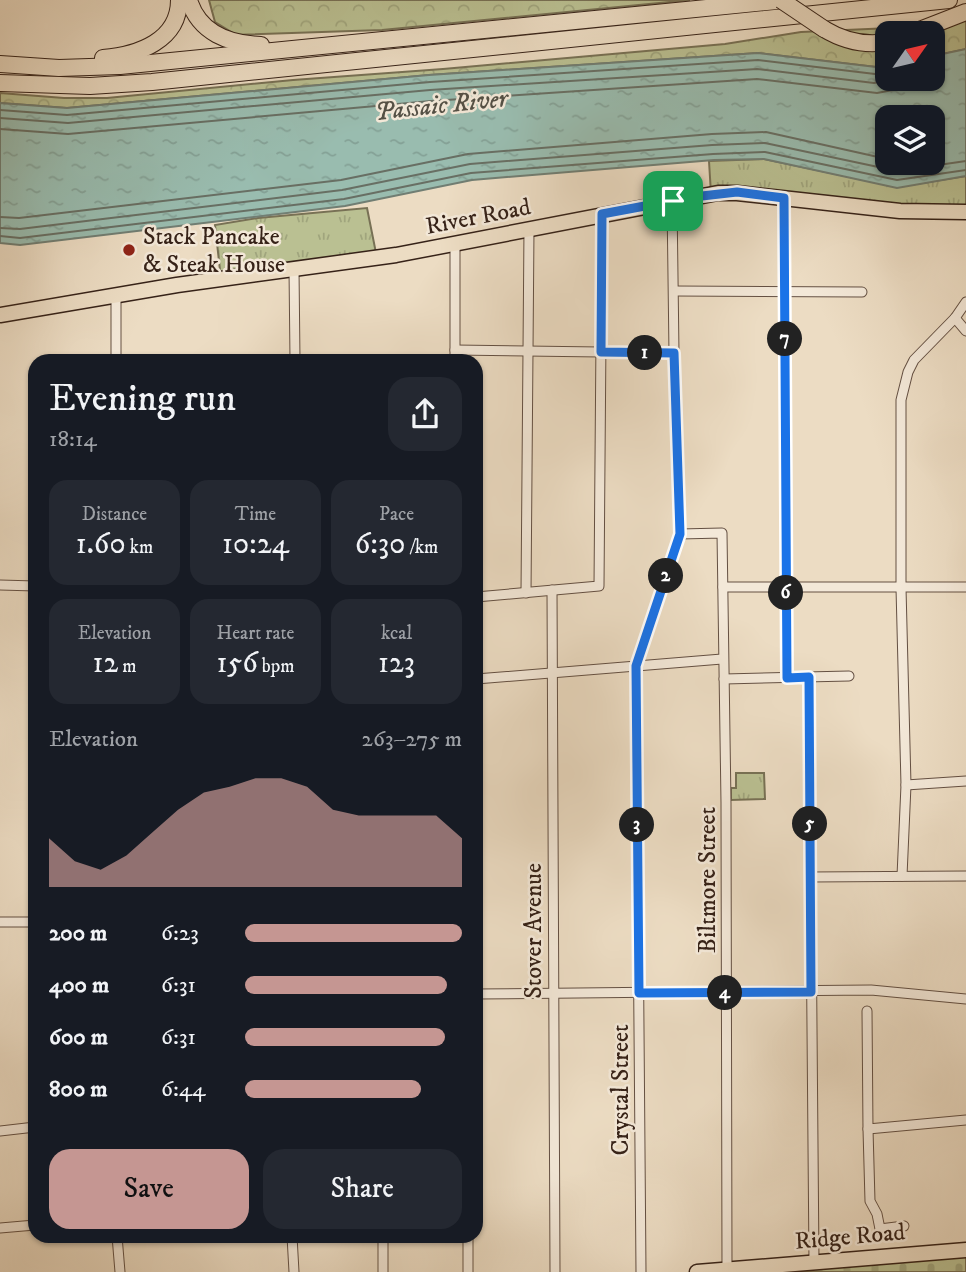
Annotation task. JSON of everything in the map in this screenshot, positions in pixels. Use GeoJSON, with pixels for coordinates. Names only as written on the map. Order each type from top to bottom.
{"type":"FeatureCollection","features":[{"type":"Feature","properties":{"kind":"highway"},"geometry":{"type":"LineString","coordinates":[[0,62],[105,58],[130,54],[151,45],[167,33],[177,18],[179,0]]}},
{"type":"Feature","properties":{"kind":"highway"},"geometry":{"type":"LineString","coordinates":[[189,0],[197,19],[205,27],[225,39],[248,44],[439,35]]}},
{"type":"Feature","properties":{"kind":"highway"},"geometry":{"type":"LineString","coordinates":[[781,0],[824,29],[852,42],[875,44]]}},
{"type":"Feature","properties":{"kind":"highway"},"geometry":{"type":"LineString","coordinates":[[0,62],[59,68],[120,66],[787,0]]}},
{"type":"Feature","properties":{"kind":"highway"},"geometry":{"type":"LineString","coordinates":[[0,83],[90,86],[152,82],[949,0]]}},
{"type":"Feature","properties":{"kind":"highway"},"geometry":{"type":"LineString","coordinates":[[943,21],[966,12]]}},
{"type":"Feature","properties":{"kind":"main road","name":"River Road"},"geometry":{"type":"LineString","coordinates":[[0,315],[116,295],[396,255],[693,197],[737,192],[900,211],[966,212]]}},
{"type":"Feature","properties":{"kind":"main road","name":"Ridge Road"},"geometry":{"type":"LineString","coordinates":[[697,1272],[966,1250]]}},
{"type":"Feature","properties":{"kind":"street"},"geometry":{"type":"LineString","coordinates":[[784,198],[787,678]]}},
{"type":"Feature","properties":{"kind":"street","name":"Crystal Street"},"geometry":{"type":"LineString","coordinates":[[641,1272],[636,666],[680,534],[674,353],[673,201]]}},
{"type":"Feature","properties":{"kind":"street"},"geometry":{"type":"LineString","coordinates":[[483,596],[600,586],[602,214]]}},
{"type":"Feature","properties":{"kind":"street"},"geometry":{"type":"LineString","coordinates":[[526,593],[529,229]]}},
{"type":"Feature","properties":{"kind":"street"},"geometry":{"type":"LineString","coordinates":[[455,244],[455,354]]}},
{"type":"Feature","properties":{"kind":"street"},"geometry":{"type":"LineString","coordinates":[[294,269],[295,354]]}},
{"type":"Feature","properties":{"kind":"street"},"geometry":{"type":"LineString","coordinates":[[675,291],[862,292]]}},
{"type":"Feature","properties":{"kind":"street"},"geometry":{"type":"LineString","coordinates":[[116,295],[116,354]]}},
{"type":"Feature","properties":{"kind":"street"},"geometry":{"type":"LineString","coordinates":[[902,876],[906,785],[901,588],[901,400],[914,360],[955,318],[966,302]]}},
{"type":"Feature","properties":{"kind":"street"},"geometry":{"type":"LineString","coordinates":[[955,318],[966,331]]}},
{"type":"Feature","properties":{"kind":"street"},"geometry":{"type":"LineString","coordinates":[[480,354],[674,353]]}},
{"type":"Feature","properties":{"kind":"street","name":"Biltmore Street"},"geometry":{"type":"LineString","coordinates":[[680,534],[722,533],[726,803],[727,1269]]}},
{"type":"Feature","properties":{"kind":"street"},"geometry":{"type":"LineString","coordinates":[[0,585],[28,586]]}},
{"type":"Feature","properties":{"kind":"street"},"geometry":{"type":"LineString","coordinates":[[723,587],[966,587]]}},
{"type":"Feature","properties":{"kind":"street","name":"Stover Avenue"},"geometry":{"type":"LineString","coordinates":[[552,590],[555,1272]]}},
{"type":"Feature","properties":{"kind":"street"},"geometry":{"type":"LineString","coordinates":[[483,679],[722,659]]}},
{"type":"Feature","properties":{"kind":"street"},"geometry":{"type":"LineString","coordinates":[[724,679],[849,676]]}},
{"type":"Feature","properties":{"kind":"street"},"geometry":{"type":"LineString","coordinates":[[809,677],[814,1262]]}},
{"type":"Feature","properties":{"kind":"street"},"geometry":{"type":"LineString","coordinates":[[906,785],[966,781]]}},
{"type":"Feature","properties":{"kind":"street"},"geometry":{"type":"LineString","coordinates":[[810,877],[966,876]]}},
{"type":"Feature","properties":{"kind":"street"},"geometry":{"type":"LineString","coordinates":[[0,922],[28,922]]}},
{"type":"Feature","properties":{"kind":"street"},"geometry":{"type":"LineString","coordinates":[[483,994],[871,990],[966,999]]}},
{"type":"Feature","properties":{"kind":"street"},"geometry":{"type":"LineString","coordinates":[[867,1011],[870,1201],[877,1214],[880,1229],[904,1226]]}},
{"type":"Feature","properties":{"kind":"street"},"geometry":{"type":"LineString","coordinates":[[869,1129],[966,1120]]}},
{"type":"Feature","properties":{"kind":"street"},"geometry":{"type":"LineString","coordinates":[[0,1130],[28,1128]]}},
{"type":"Feature","properties":{"kind":"street"},"geometry":{"type":"LineString","coordinates":[[0,1228],[28,1226]]}},
{"type":"Feature","properties":{"kind":"street"},"geometry":{"type":"LineString","coordinates":[[118,1243],[120,1272]]}},
{"type":"Feature","properties":{"kind":"street"},"geometry":{"type":"LineString","coordinates":[[292,1243],[294,1272]]}},
{"type":"Feature","properties":{"kind":"street"},"geometry":{"type":"LineString","coordinates":[[383,1243],[383,1272]]}},
{"type":"Feature","properties":{"kind":"street"},"geometry":{"type":"LineString","coordinates":[[468,1243],[468,1272]]}},
{"type":"Feature","properties":{"kind":"green space"},"geometry":{"type":"Polygon","coordinates":[[[209,0],[690,0],[382,30],[232,35],[233,33],[215,22],[209,0]]]}},
{"type":"Feature","properties":{"kind":"green space"},"geometry":{"type":"Polygon","coordinates":[[[966,19],[966,49],[945,53],[945,22],[966,19]]]}},
{"type":"Feature","properties":{"kind":"green space"},"geometry":{"type":"Polygon","coordinates":[[[875,29],[875,67],[758,53],[429,75],[67,108],[0,103],[0,93],[107,98],[725,44],[801,32],[875,29]]]}},
{"type":"Feature","properties":{"kind":"green space"},"geometry":{"type":"Polygon","coordinates":[[[764,159],[897,187],[966,176],[966,212],[711,194],[709,161],[764,159]]]}},
{"type":"Feature","properties":{"kind":"green space"},"geometry":{"type":"Polygon","coordinates":[[[367,208],[377,258],[221,279],[215,225],[258,218],[367,208]]]}},
{"type":"Feature","properties":{"kind":"green space"},"geometry":{"type":"Polygon","coordinates":[[[736,773],[764,773],[765,799],[731,800],[731,788],[736,788],[736,773]]]}},
{"type":"Feature","properties":{"kind":"green space"},"geometry":{"type":"Polygon","coordinates":[[[966,1250],[966,1272],[697,1272],[966,1250]]]}},
{"type":"Feature","properties":{"kind":"water","name":"Passaic River"},"geometry":{"type":"Polygon","coordinates":[[[966,49],[966,176],[897,188],[764,159],[714,160],[472,180],[345,206],[20,245],[0,243],[0,103],[67,108],[429,75],[758,53],[875,67],[875,91],[945,91],[945,53],[966,49]]]}},
{"type":"Feature","properties":{"kind":"place","name":"Stack Pancake & Steak House"},"geometry":{"type":"Point","coordinates":[129,250]}},
{"type":"Feature","properties":{"kind":"route"},"geometry":{"type":"LineString","coordinates":[[737,192],[784,198],[787,678],[809,677],[811,992],[639,993],[636,666],[680,534],[674,353],[601,352],[602,214],[673,201],[737,192]]}}]}
